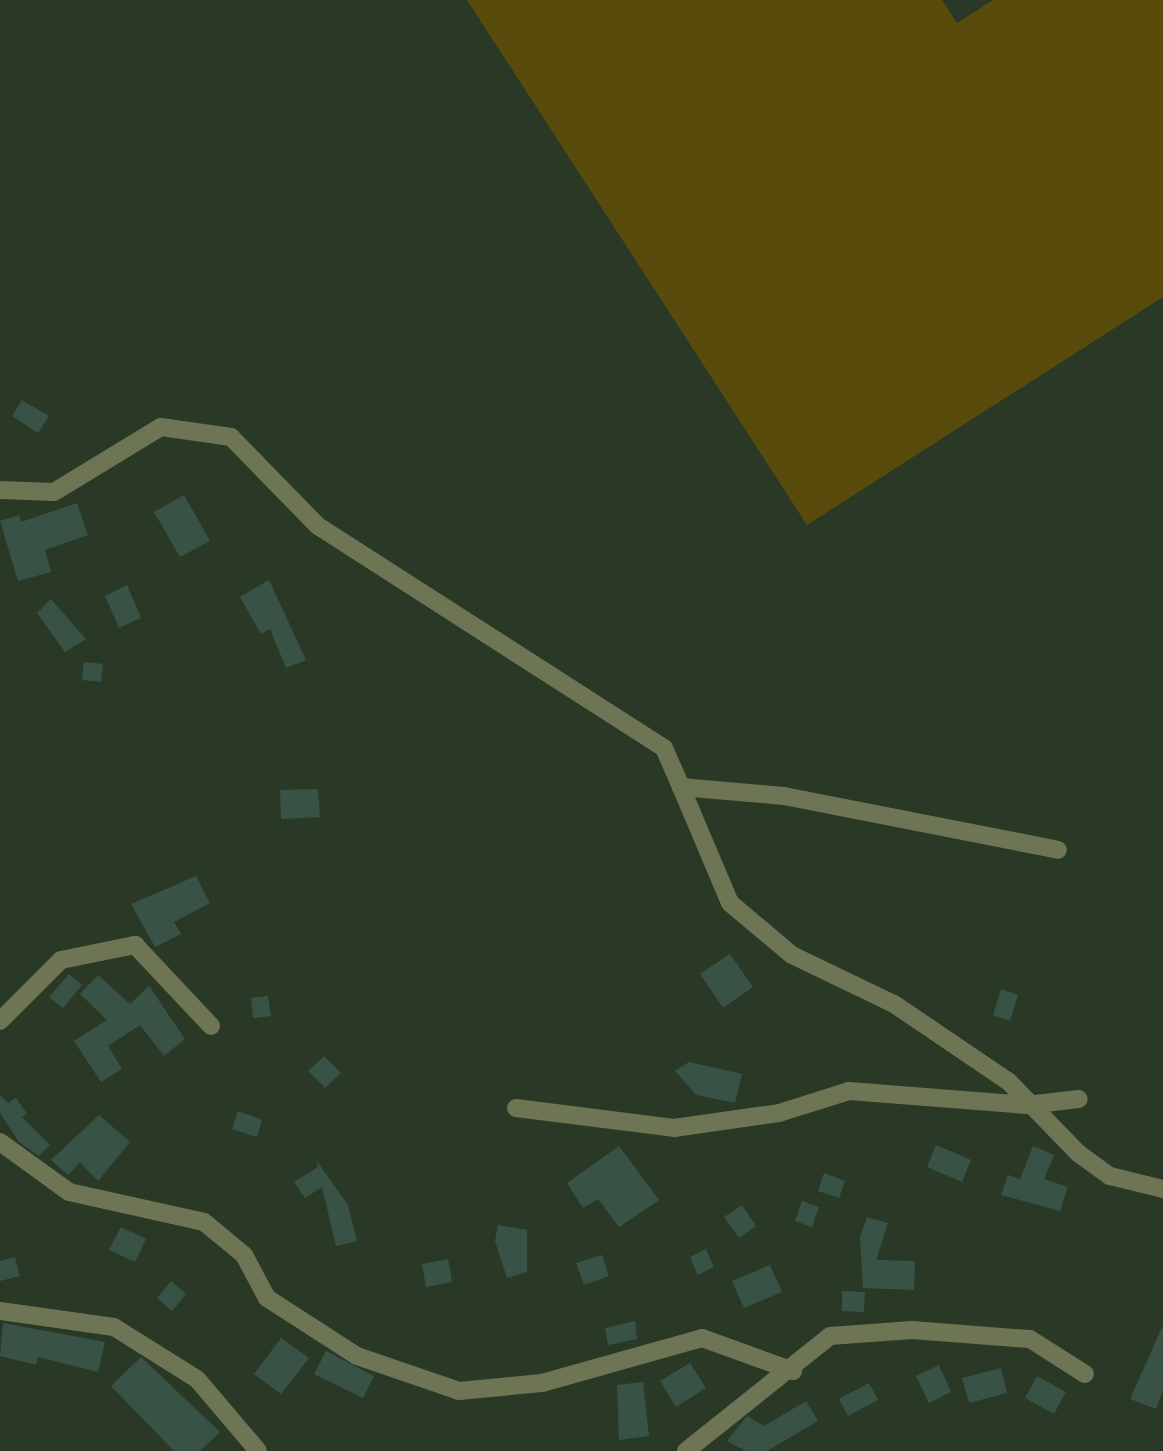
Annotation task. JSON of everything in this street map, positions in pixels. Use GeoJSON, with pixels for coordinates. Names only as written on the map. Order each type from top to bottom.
{"type":"FeatureCollection","features":[{"type":"Feature","properties":{"kind":"street"},"geometry":{"type":"LineString","coordinates":[[0,490],[54,492],[161,427],[231,438],[318,526],[664,748],[730,903],[792,955],[894,1004],[1009,1082],[1027,1105],[1110,1176],[1163,1189]]}},
{"type":"Feature","properties":{"kind":"street"},"geometry":{"type":"LineString","coordinates":[[681,787],[785,796],[1058,850]]}},
{"type":"Feature","properties":{"kind":"street"},"geometry":{"type":"LineString","coordinates":[[0,1021],[61,960],[135,945],[211,1026]]}},
{"type":"Feature","properties":{"kind":"street"},"geometry":{"type":"LineString","coordinates":[[516,1108],[674,1128],[779,1112],[849,1091],[1027,1105],[1080,1099]]}},
{"type":"Feature","properties":{"kind":"street"},"geometry":{"type":"LineString","coordinates":[[0,1142],[69,1192],[204,1222],[244,1255],[267,1298],[357,1356],[459,1391],[542,1383],[702,1338],[793,1371]]}},
{"type":"Feature","properties":{"kind":"street"},"geometry":{"type":"LineString","coordinates":[[0,1311],[114,1327],[197,1378],[258,1451]]}},
{"type":"Feature","properties":{"kind":"street"},"geometry":{"type":"LineString","coordinates":[[686,1451],[793,1371],[830,1336],[912,1330],[1030,1339],[1085,1374]]}},
{"type":"Feature","properties":{"kind":"shaded area"},"geometry":{"type":"Polygon","coordinates":[[[467,0],[942,0],[957,23],[993,0],[1163,0],[1163,297],[807,525],[467,0]]]}},
{"type":"Feature","properties":{"kind":"building"},"geometry":{"type":"Polygon","coordinates":[[[22,400],[49,416],[38,433],[12,416],[22,400]]]}},
{"type":"Feature","properties":{"kind":"building"},"geometry":{"type":"Polygon","coordinates":[[[184,495],[210,541],[180,557],[154,512],[184,495]]]}},
{"type":"Feature","properties":{"kind":"building"},"geometry":{"type":"Polygon","coordinates":[[[77,503],[88,535],[45,550],[51,572],[18,581],[0,521],[19,515],[21,522],[77,503]]]}},
{"type":"Feature","properties":{"kind":"building"},"geometry":{"type":"Polygon","coordinates":[[[269,580],[306,660],[286,668],[270,629],[261,634],[240,597],[269,580]]]}},
{"type":"Feature","properties":{"kind":"building"},"geometry":{"type":"Polygon","coordinates":[[[127,585],[141,618],[119,628],[105,596],[127,585]]]}},
{"type":"Feature","properties":{"kind":"building"},"geometry":{"type":"Polygon","coordinates":[[[51,599],[86,639],[65,652],[37,613],[51,599]]]}},
{"type":"Feature","properties":{"kind":"building"},"geometry":{"type":"Polygon","coordinates":[[[84,662],[103,664],[101,682],[82,680],[84,662]]]}},
{"type":"Feature","properties":{"kind":"building"},"geometry":{"type":"Polygon","coordinates":[[[318,789],[320,817],[281,819],[280,790],[318,789]]]}},
{"type":"Feature","properties":{"kind":"building"},"geometry":{"type":"Polygon","coordinates":[[[196,876],[210,903],[174,922],[181,934],[155,947],[131,904],[196,876]]]}},
{"type":"Feature","properties":{"kind":"building"},"geometry":{"type":"Polygon","coordinates":[[[730,954],[753,987],[723,1008],[700,974],[730,954]]]}},
{"type":"Feature","properties":{"kind":"building"},"geometry":{"type":"Polygon","coordinates":[[[69,974],[82,985],[63,1008],[49,997],[69,974]]]}},
{"type":"Feature","properties":{"kind":"building"},"geometry":{"type":"Polygon","coordinates":[[[98,975],[130,1004],[149,986],[185,1039],[164,1056],[140,1025],[108,1046],[122,1069],[101,1082],[74,1041],[107,1020],[80,994],[98,975]]]}},
{"type":"Feature","properties":{"kind":"building"},"geometry":{"type":"Polygon","coordinates":[[[1001,989],[1018,995],[1010,1021],[993,1015],[1001,989]]]}},
{"type":"Feature","properties":{"kind":"building"},"geometry":{"type":"Polygon","coordinates":[[[268,996],[271,1016],[253,1018],[251,998],[268,996]]]}},
{"type":"Feature","properties":{"kind":"building"},"geometry":{"type":"Polygon","coordinates":[[[324,1056],[341,1073],[325,1088],[308,1071],[324,1056]]]}},
{"type":"Feature","properties":{"kind":"building"},"geometry":{"type":"Polygon","coordinates":[[[689,1062],[742,1074],[735,1103],[696,1095],[675,1071],[689,1062]]]}},
{"type":"Feature","properties":{"kind":"building"},"geometry":{"type":"Polygon","coordinates":[[[0,1095],[8,1103],[16,1098],[27,1114],[22,1117],[50,1145],[39,1156],[19,1142],[0,1113],[0,1095]]]}},
{"type":"Feature","properties":{"kind":"building"},"geometry":{"type":"Polygon","coordinates":[[[238,1111],[262,1120],[257,1137],[232,1129],[238,1111]]]}},
{"type":"Feature","properties":{"kind":"building"},"geometry":{"type":"Polygon","coordinates":[[[99,1115],[130,1142],[98,1181],[80,1162],[68,1175],[51,1160],[99,1115]]]}},
{"type":"Feature","properties":{"kind":"building"},"geometry":{"type":"Polygon","coordinates":[[[936,1145],[971,1160],[962,1182],[927,1167],[936,1145]]]}},
{"type":"Feature","properties":{"kind":"building"},"geometry":{"type":"Polygon","coordinates":[[[619,1146],[659,1200],[619,1227],[598,1199],[583,1208],[567,1183],[619,1146]]]}},
{"type":"Feature","properties":{"kind":"building"},"geometry":{"type":"Polygon","coordinates":[[[1033,1146],[1054,1155],[1044,1179],[1068,1187],[1060,1211],[1001,1195],[1008,1175],[1020,1179],[1033,1146]]]}},
{"type":"Feature","properties":{"kind":"building"},"geometry":{"type":"Polygon","coordinates":[[[316,1160],[348,1205],[357,1241],[336,1246],[322,1187],[305,1198],[294,1182],[318,1167],[316,1160]]]}},
{"type":"Feature","properties":{"kind":"building"},"geometry":{"type":"Polygon","coordinates":[[[824,1173],[845,1181],[839,1198],[818,1191],[824,1173]]]}},
{"type":"Feature","properties":{"kind":"building"},"geometry":{"type":"Polygon","coordinates":[[[802,1201],[819,1207],[812,1227],[795,1221],[802,1201]]]}},
{"type":"Feature","properties":{"kind":"building"},"geometry":{"type":"Polygon","coordinates":[[[742,1205],[756,1226],[739,1238],[724,1217],[742,1205]]]}},
{"type":"Feature","properties":{"kind":"building"},"geometry":{"type":"Polygon","coordinates":[[[867,1217],[888,1223],[876,1260],[915,1261],[914,1290],[863,1288],[860,1237],[867,1217]]]}},
{"type":"Feature","properties":{"kind":"building"},"geometry":{"type":"Polygon","coordinates":[[[498,1225],[527,1230],[527,1272],[507,1278],[495,1241],[498,1225]]]}},
{"type":"Feature","properties":{"kind":"building"},"geometry":{"type":"Polygon","coordinates":[[[121,1227],[146,1239],[135,1262],[109,1250],[121,1227]]]}},
{"type":"Feature","properties":{"kind":"building"},"geometry":{"type":"Polygon","coordinates":[[[706,1249],[714,1267],[698,1275],[690,1257],[706,1249]]]}},
{"type":"Feature","properties":{"kind":"building"},"geometry":{"type":"Polygon","coordinates":[[[602,1255],[609,1276],[584,1285],[576,1263],[602,1255]]]}},
{"type":"Feature","properties":{"kind":"building"},"geometry":{"type":"Polygon","coordinates":[[[15,1257],[20,1276],[0,1281],[0,1261],[15,1257]]]}},
{"type":"Feature","properties":{"kind":"building"},"geometry":{"type":"Polygon","coordinates":[[[448,1259],[452,1282],[426,1287],[422,1264],[448,1259]]]}},
{"type":"Feature","properties":{"kind":"building"},"geometry":{"type":"Polygon","coordinates":[[[770,1265],[782,1292],[744,1308],[732,1281],[770,1265]]]}},
{"type":"Feature","properties":{"kind":"building"},"geometry":{"type":"Polygon","coordinates":[[[171,1281],[186,1294],[172,1311],[157,1298],[171,1281]]]}},
{"type":"Feature","properties":{"kind":"building"},"geometry":{"type":"Polygon","coordinates":[[[842,1291],[865,1292],[864,1312],[842,1311],[842,1291]]]}},
{"type":"Feature","properties":{"kind":"building"},"geometry":{"type":"Polygon","coordinates":[[[635,1321],[637,1339],[608,1345],[605,1328],[635,1321]]]}},
{"type":"Feature","properties":{"kind":"building"},"geometry":{"type":"Polygon","coordinates":[[[3,1323],[105,1342],[98,1372],[38,1357],[36,1365],[0,1356],[3,1323]]]}},
{"type":"Feature","properties":{"kind":"building"},"geometry":{"type":"Polygon","coordinates":[[[1163,1325],[1163,1390],[1156,1409],[1130,1399],[1163,1325]]]}},
{"type":"Feature","properties":{"kind":"building"},"geometry":{"type":"Polygon","coordinates":[[[281,1338],[309,1358],[281,1394],[254,1374],[281,1338]]]}},
{"type":"Feature","properties":{"kind":"building"},"geometry":{"type":"Polygon","coordinates":[[[326,1351],[374,1376],[363,1398],[314,1374],[326,1351]]]}},
{"type":"Feature","properties":{"kind":"building"},"geometry":{"type":"Polygon","coordinates":[[[141,1357],[220,1432],[200,1451],[174,1451],[111,1386],[141,1357]]]}},
{"type":"Feature","properties":{"kind":"building"},"geometry":{"type":"Polygon","coordinates":[[[690,1363],[706,1388],[676,1407],[660,1381],[690,1363]]]}},
{"type":"Feature","properties":{"kind":"building"},"geometry":{"type":"Polygon","coordinates":[[[939,1365],[951,1392],[929,1403],[916,1376],[939,1365]]]}},
{"type":"Feature","properties":{"kind":"building"},"geometry":{"type":"Polygon","coordinates":[[[1001,1368],[1007,1393],[969,1403],[962,1378],[1001,1368]]]}},
{"type":"Feature","properties":{"kind":"building"},"geometry":{"type":"Polygon","coordinates":[[[1037,1376],[1066,1392],[1054,1414],[1025,1398],[1037,1376]]]}},
{"type":"Feature","properties":{"kind":"building"},"geometry":{"type":"Polygon","coordinates":[[[643,1382],[649,1436],[619,1440],[617,1385],[643,1382]]]}},
{"type":"Feature","properties":{"kind":"building"},"geometry":{"type":"Polygon","coordinates":[[[869,1383],[878,1400],[848,1416],[839,1399],[869,1383]]]}},
{"type":"Feature","properties":{"kind":"building"},"geometry":{"type":"Polygon","coordinates":[[[806,1401],[818,1421],[767,1451],[746,1451],[727,1441],[747,1416],[764,1426],[806,1401]]]}}]}
